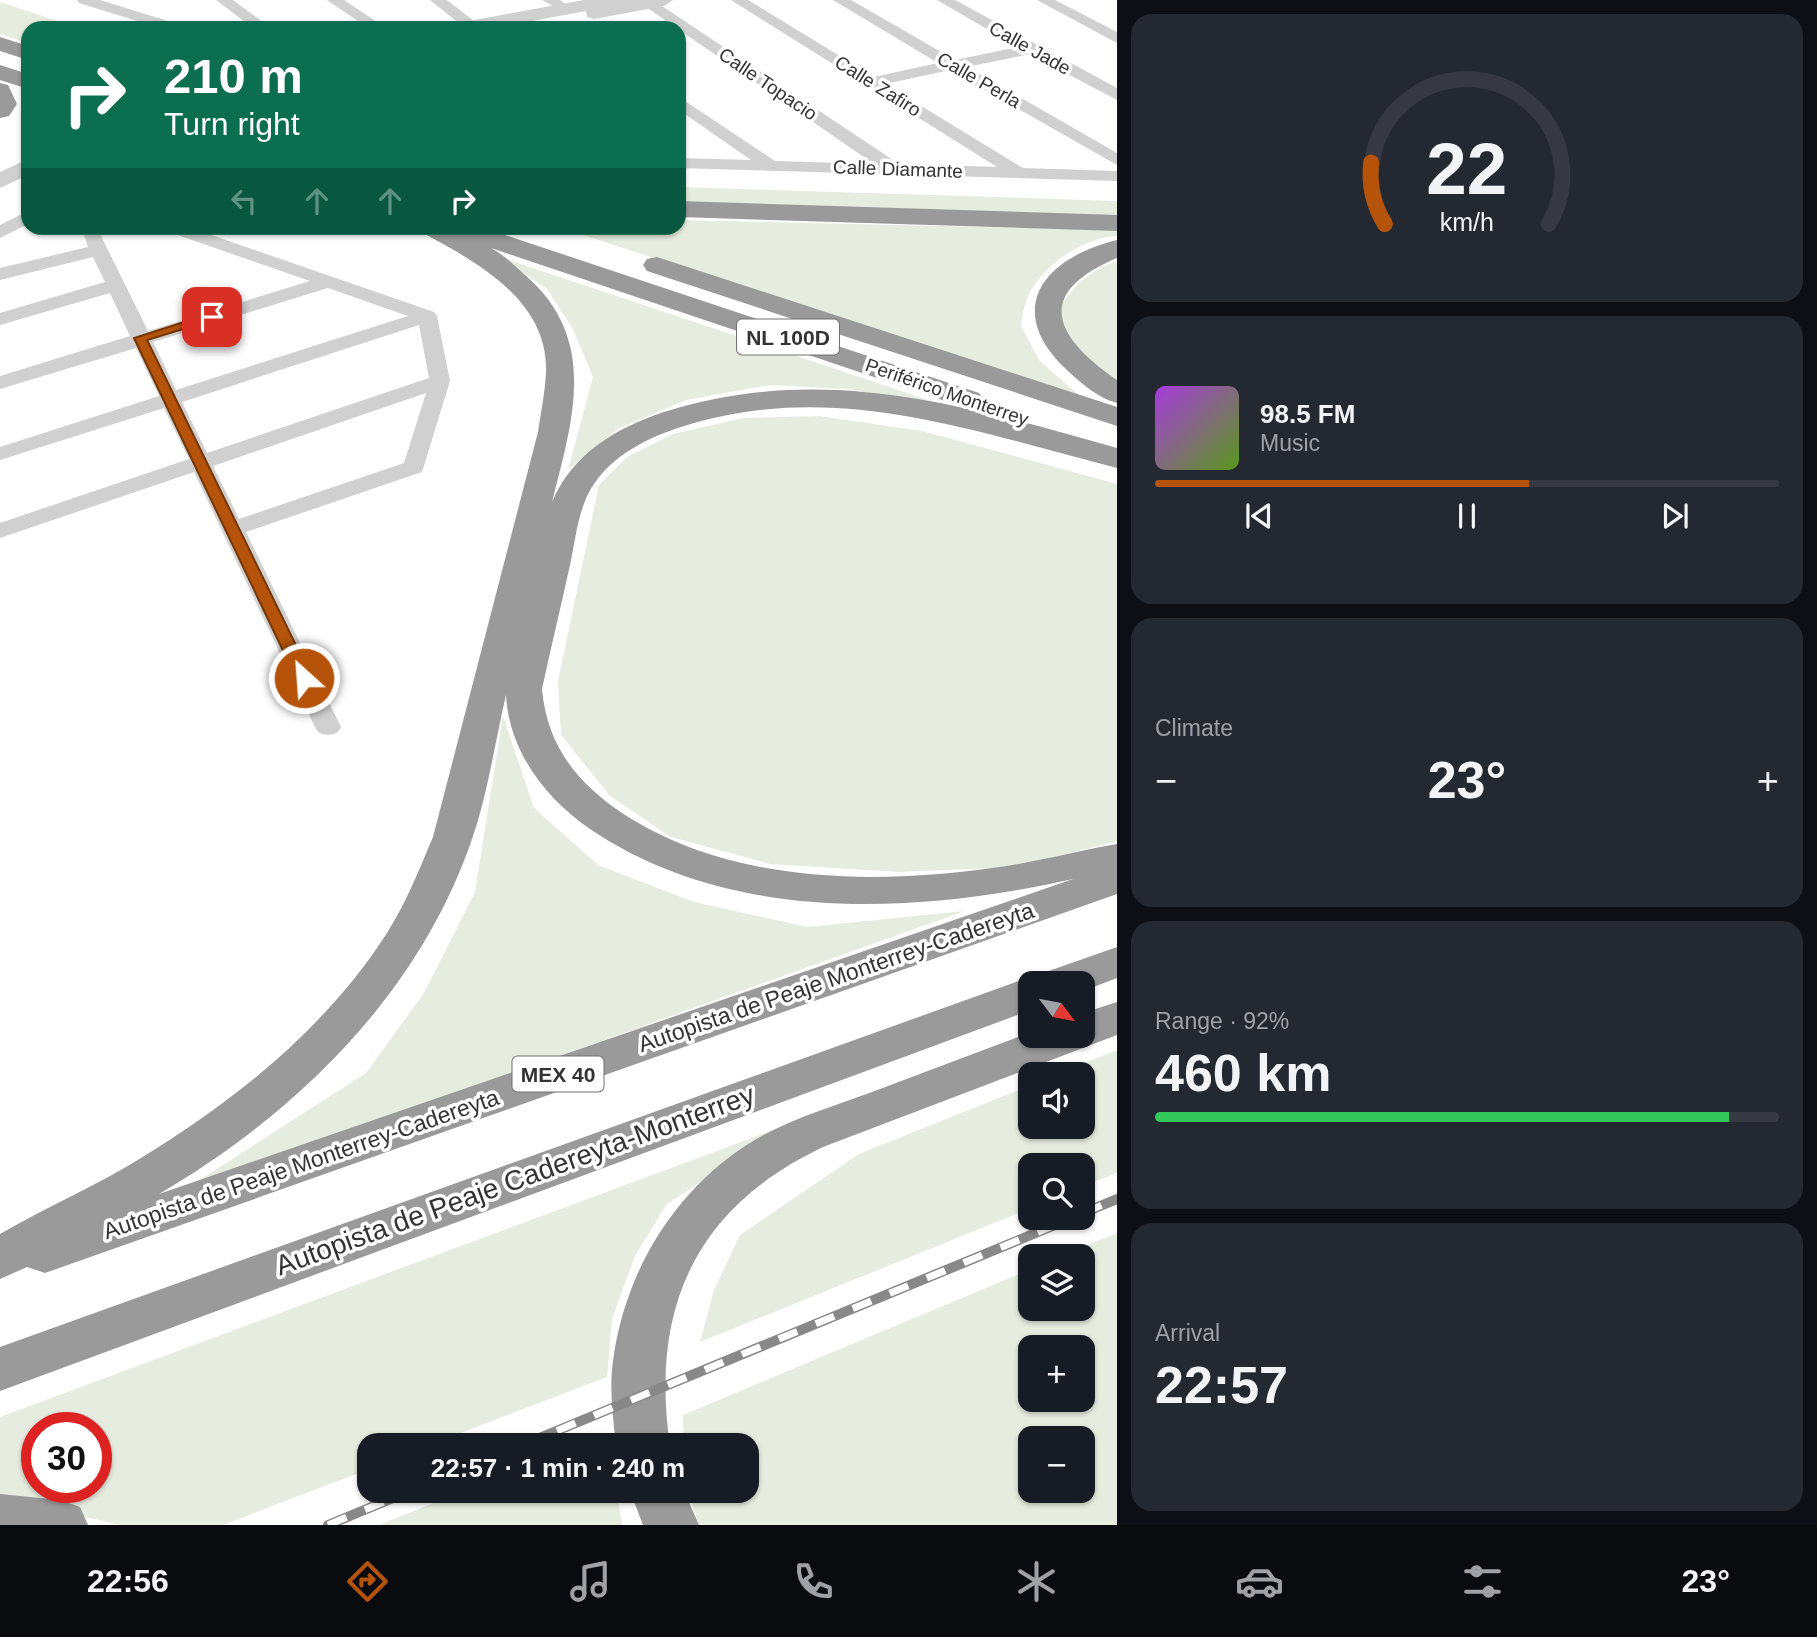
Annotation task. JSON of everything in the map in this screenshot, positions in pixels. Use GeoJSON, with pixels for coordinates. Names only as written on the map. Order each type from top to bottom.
{"type":"FeatureCollection","features":[{"type":"Feature","properties":{"kind":"highway"},"geometry":{"type":"LineString","coordinates":[[0,44],[21,51]]}},
{"type":"Feature","properties":{"kind":"highway"},"geometry":{"type":"LineString","coordinates":[[0,72],[21,80]]}},
{"type":"Feature","properties":{"kind":"highway"},"geometry":{"type":"LineString","coordinates":[[0,90],[5,104],[0,111]]}},
{"type":"Feature","properties":{"kind":"highway"},"geometry":{"type":"LineString","coordinates":[[686,209],[1117,223]]}},
{"type":"Feature","properties":{"kind":"highway"},"geometry":{"type":"LineString","coordinates":[[0,1259],[44,1232],[155,1173],[243,1114],[281,1082],[316,1051],[377,982],[403,945],[441,873],[453,837],[554,432],[561,370],[554,337],[534,297],[490,258],[447,235]]}},
{"type":"Feature","properties":{"kind":"highway","name":"Periférico Monterrey"},"geometry":{"type":"LineString","coordinates":[[480,235],[1117,450]]}},
{"type":"Feature","properties":{"kind":"highway"},"geometry":{"type":"LineString","coordinates":[[563,235],[592,244]]}},
{"type":"Feature","properties":{"kind":"highway"},"geometry":{"type":"LineString","coordinates":[[1117,248],[1088,259],[1064,275],[1049,294],[1046,304],[1049,327],[1061,349],[1084,372],[1117,394]]}},
{"type":"Feature","properties":{"kind":"highway","name":"Periférico Monterrey"},"geometry":{"type":"LineString","coordinates":[[631,257],[1117,417]]}},
{"type":"Feature","properties":{"kind":"highway"},"geometry":{"type":"LineString","coordinates":[[1117,458],[989,423],[886,404],[777,397],[727,403],[680,415],[639,432],[605,454],[580,480],[566,509],[524,698],[528,726],[535,744],[545,763],[576,798],[617,829],[641,842],[695,865],[724,873],[800,885],[892,889],[989,882],[1117,857]]}},
{"type":"Feature","properties":{"kind":"highway","name":"Autopista de Peaje Monterrey-Cadereyta"},"geometry":{"type":"LineString","coordinates":[[0,1269],[1117,879]]}},
{"type":"Feature","properties":{"kind":"highway"},"geometry":{"type":"LineString","coordinates":[[1093,971],[1117,962]]}},
{"type":"Feature","properties":{"kind":"highway","name":"Autopista de Peaje Cadereyta-Monterrey"},"geometry":{"type":"LineString","coordinates":[[0,1369],[1018,998]]}},
{"type":"Feature","properties":{"kind":"highway"},"geometry":{"type":"LineString","coordinates":[[1096,1025],[1117,1018]]}},
{"type":"Feature","properties":{"kind":"highway"},"geometry":{"type":"LineString","coordinates":[[641,1433],[636,1385],[646,1312],[673,1250],[711,1200],[743,1172],[789,1143],[1036,1048]]}},
{"type":"Feature","properties":{"kind":"highway"},"geometry":{"type":"LineString","coordinates":[[662,1503],[671,1525]]}},
{"type":"Feature","properties":{"kind":"highway"},"geometry":{"type":"LineString","coordinates":[[0,1519],[60,1525]]}},
{"type":"Feature","properties":{"kind":"street"},"geometry":{"type":"LineString","coordinates":[[84,0],[154,21]]}},
{"type":"Feature","properties":{"kind":"street"},"geometry":{"type":"LineString","coordinates":[[113,0],[133,14]]}},
{"type":"Feature","properties":{"kind":"street"},"geometry":{"type":"LineString","coordinates":[[223,0],[253,21]]}},
{"type":"Feature","properties":{"kind":"street"},"geometry":{"type":"LineString","coordinates":[[334,0],[367,21]]}},
{"type":"Feature","properties":{"kind":"street"},"geometry":{"type":"LineString","coordinates":[[437,0],[463,21]]}},
{"type":"Feature","properties":{"kind":"street"},"geometry":{"type":"LineString","coordinates":[[537,21],[615,0]]}},
{"type":"Feature","properties":{"kind":"street","name":"Calle Zafiro"},"geometry":{"type":"LineString","coordinates":[[738,0],[1018,173]]}},
{"type":"Feature","properties":{"kind":"street","name":"Calle Perla"},"geometry":{"type":"LineString","coordinates":[[840,0],[1117,160]]}},
{"type":"Feature","properties":{"kind":"street","name":"Calle Jade"},"geometry":{"type":"LineString","coordinates":[[944,0],[1117,95]]}},
{"type":"Feature","properties":{"kind":"street"},"geometry":{"type":"LineString","coordinates":[[1044,0],[1117,38]]}},
{"type":"Feature","properties":{"kind":"street"},"geometry":{"type":"LineString","coordinates":[[509,21],[651,1]]}},
{"type":"Feature","properties":{"kind":"street","name":"Calle Topacio"},"geometry":{"type":"LineString","coordinates":[[651,1],[680,21]]}},
{"type":"Feature","properties":{"kind":"street","name":"Calle Topacio"},"geometry":{"type":"LineString","coordinates":[[686,25],[894,169]]}},
{"type":"Feature","properties":{"kind":"street"},"geometry":{"type":"LineString","coordinates":[[872,82],[1030,49]]}},
{"type":"Feature","properties":{"kind":"street"},"geometry":{"type":"LineString","coordinates":[[686,107],[771,166]]}},
{"type":"Feature","properties":{"kind":"street","name":"Calle Diamante"},"geometry":{"type":"LineString","coordinates":[[686,163],[1117,176]]}},
{"type":"Feature","properties":{"kind":"street"},"geometry":{"type":"LineString","coordinates":[[0,181],[21,170]]}},
{"type":"Feature","properties":{"kind":"street"},"geometry":{"type":"LineString","coordinates":[[0,233],[21,220]]}},
{"type":"Feature","properties":{"kind":"street"},"geometry":{"type":"LineString","coordinates":[[195,235],[427,316]]}},
{"type":"Feature","properties":{"kind":"street"},"geometry":{"type":"LineString","coordinates":[[0,261],[94,239]]}},
{"type":"Feature","properties":{"kind":"street"},"geometry":{"type":"LineString","coordinates":[[0,274],[94,239]]}},
{"type":"Feature","properties":{"kind":"street"},"geometry":{"type":"LineString","coordinates":[[94,239],[328,727]]}},
{"type":"Feature","properties":{"kind":"street"},"geometry":{"type":"LineString","coordinates":[[0,383],[331,281]]}},
{"type":"Feature","properties":{"kind":"street"},"geometry":{"type":"LineString","coordinates":[[0,319],[115,285]]}},
{"type":"Feature","properties":{"kind":"street"},"geometry":{"type":"LineString","coordinates":[[232,529],[414,467],[440,381],[427,316]]}},
{"type":"Feature","properties":{"kind":"street"},"geometry":{"type":"LineString","coordinates":[[0,454],[427,316]]}},
{"type":"Feature","properties":{"kind":"street"},"geometry":{"type":"LineString","coordinates":[[0,531],[440,381]]}},
{"type":"Feature","properties":{"kind":"shaded area"},"geometry":{"type":"Polygon","coordinates":[[[0,2],[57,21],[21,21],[21,41],[0,34],[0,2]]]}},
{"type":"Feature","properties":{"kind":"shaded area"},"geometry":{"type":"Polygon","coordinates":[[[686,187],[1117,201],[1117,216],[686,204],[686,187]]]}},
{"type":"Feature","properties":{"kind":"shaded area"},"geometry":{"type":"Polygon","coordinates":[[[686,220],[1117,230],[1117,236],[1078,247],[1055,263],[1036,283],[1027,298],[1024,310],[1021,326],[1039,360],[1083,399],[583,235],[686,235],[686,220]]]}},
{"type":"Feature","properties":{"kind":"shaded area"},"geometry":{"type":"Polygon","coordinates":[[[500,257],[949,407],[847,389],[770,385],[686,400],[616,430],[568,470],[593,377],[573,329],[547,289],[500,257]]]}},
{"type":"Feature","properties":{"kind":"shaded area"},"geometry":{"type":"Polygon","coordinates":[[[1117,261],[1117,384],[1085,361],[1071,345],[1062,322],[1060,307],[1084,279],[1117,261]]]}},
{"type":"Feature","properties":{"kind":"shaded area"},"geometry":{"type":"Polygon","coordinates":[[[819,416],[922,431],[1117,484],[1117,841],[1017,867],[898,872],[770,864],[671,837],[610,796],[561,735],[558,681],[599,485],[627,457],[673,434],[743,418],[819,416]]]}},
{"type":"Feature","properties":{"kind":"shaded area"},"geometry":{"type":"Polygon","coordinates":[[[503,716],[534,808],[598,865],[694,902],[807,927],[965,911],[184,1190],[366,1073],[424,993],[475,892],[503,716]]]}},
{"type":"Feature","properties":{"kind":"shaded area"},"geometry":{"type":"Polygon","coordinates":[[[1117,1050],[1117,1173],[1095,1181],[1095,1153],[1018,1153],[1018,1213],[700,1342],[714,1290],[740,1235],[859,1154],[1018,1090],[1018,1139],[1095,1139],[1095,1062],[1086,1062],[1117,1050]]]}},
{"type":"Feature","properties":{"kind":"shaded area"},"geometry":{"type":"Polygon","coordinates":[[[784,1126],[666,1205],[635,1256],[612,1319],[607,1377],[460,1433],[357,1433],[357,1474],[223,1525],[119,1525],[29,1503],[112,1503],[112,1412],[21,1412],[21,1501],[0,1496],[0,1417],[784,1126]]]}},
{"type":"Feature","properties":{"kind":"shaded area"},"geometry":{"type":"Polygon","coordinates":[[[1117,1233],[1117,1525],[699,1525],[692,1503],[759,1503],[759,1433],[684,1433],[683,1415],[1018,1274],[1018,1321],[1095,1321],[1095,1244],[1090,1244],[1117,1233]]]}},
{"type":"Feature","properties":{"kind":"shaded area"},"geometry":{"type":"Polygon","coordinates":[[[433,1503],[619,1503],[622,1525],[379,1525],[433,1503]]]}},
{"type":"Feature","properties":{"kind":"railway"},"geometry":{"type":"LineString","coordinates":[[1095,1208],[1117,1199]]}},
{"type":"Feature","properties":{"kind":"railway"},"geometry":{"type":"LineString","coordinates":[[551,1433],[1043,1230]]}},
{"type":"Feature","properties":{"kind":"railway"},"geometry":{"type":"LineString","coordinates":[[328,1525],[381,1503]]}},
{"type":"Feature","properties":{"kind":"route"},"geometry":{"type":"LineString","coordinates":[[212,317],[141,338],[304,678]]}}]}
